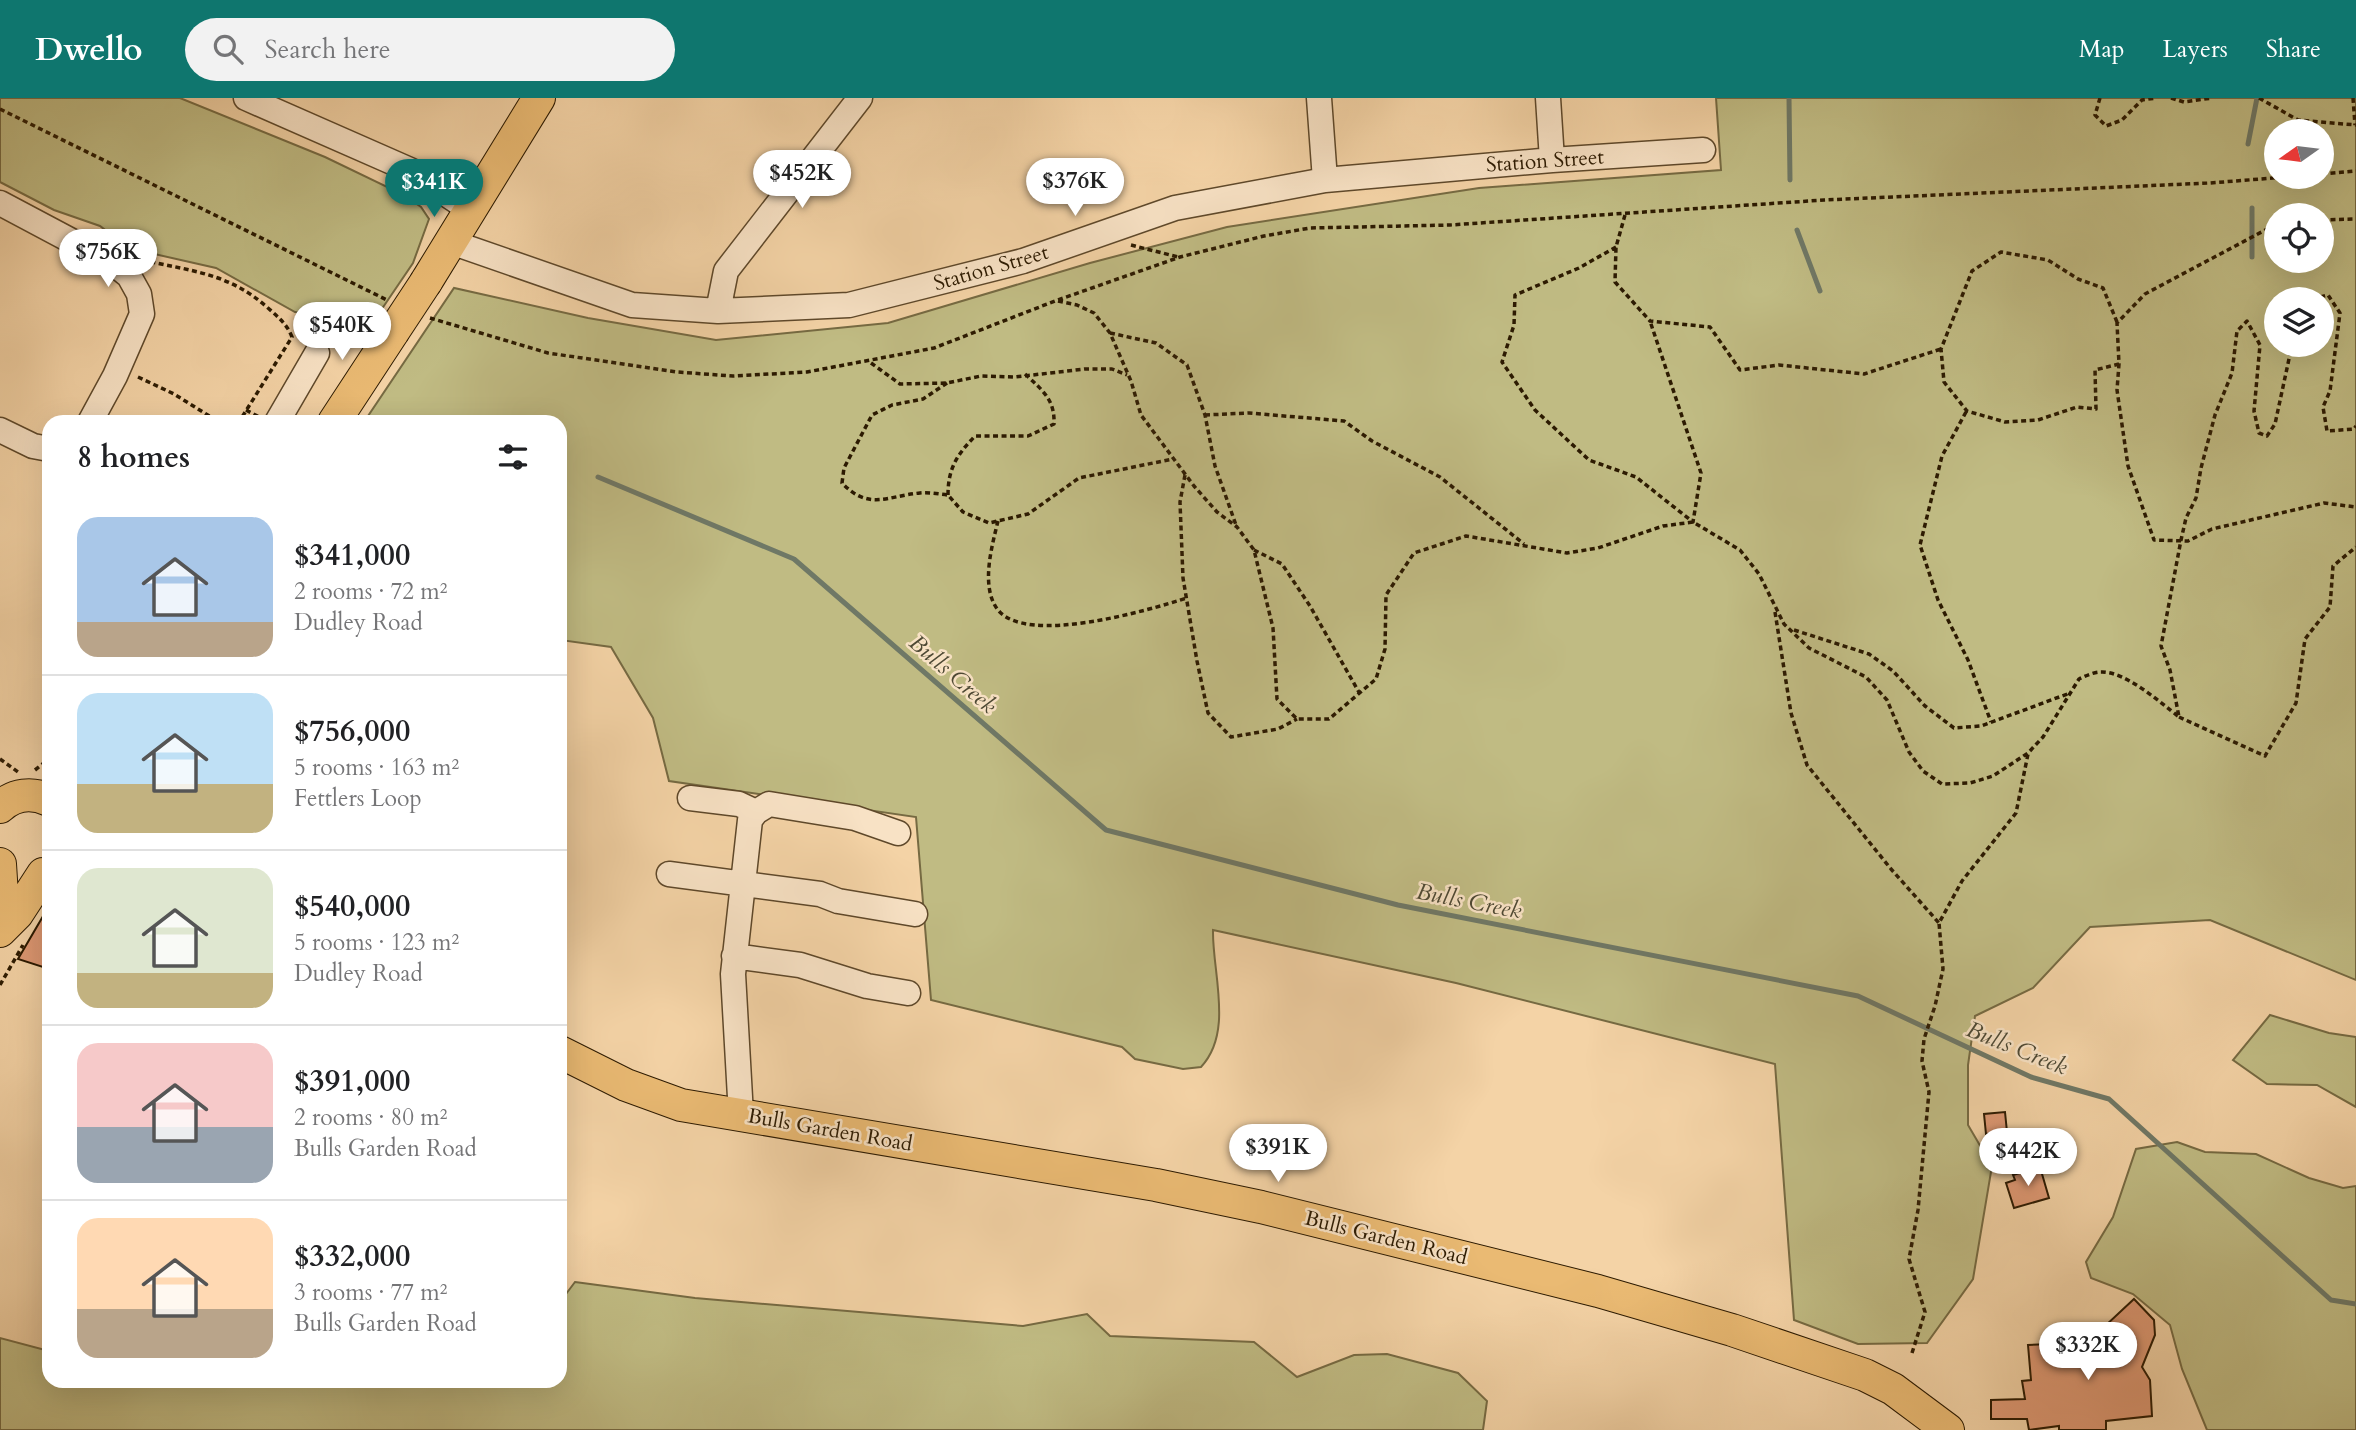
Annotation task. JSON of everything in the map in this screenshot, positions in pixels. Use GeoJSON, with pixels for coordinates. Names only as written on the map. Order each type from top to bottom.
{"type":"FeatureCollection","features":[{"type":"Feature","properties":{"kind":"main road"},"geometry":{"type":"LineString","coordinates":[[339,415],[426,282],[539,98]]}},
{"type":"Feature","properties":{"kind":"main road"},"geometry":{"type":"LineString","coordinates":[[0,930],[3,911],[0,864],[25,876],[42,874]]}},
{"type":"Feature","properties":{"kind":"main road"},"geometry":{"type":"LineString","coordinates":[[0,930],[17,914],[42,879]]}},
{"type":"Feature","properties":{"kind":"main road","name":"Bulls Garden Road"},"geometry":{"type":"LineString","coordinates":[[567,1056],[625,1085],[681,1105],[1261,1207],[1598,1291],[1732,1330],[1865,1375],[1893,1389],[1948,1430]]}},
{"type":"Feature","properties":{"kind":"street"},"geometry":{"type":"LineString","coordinates":[[246,98],[410,170],[470,210]]}},
{"type":"Feature","properties":{"kind":"street"},"geometry":{"type":"LineString","coordinates":[[718,311],[726,271],[860,98]]}},
{"type":"Feature","properties":{"kind":"street"},"geometry":{"type":"LineString","coordinates":[[1319,98],[1325,180]]}},
{"type":"Feature","properties":{"kind":"street"},"geometry":{"type":"LineString","coordinates":[[1548,98],[1552,160]]}},
{"type":"Feature","properties":{"kind":"street","name":"Station Street"},"geometry":{"type":"LineString","coordinates":[[451,242],[632,305],[718,311],[849,305],[1023,261],[1175,208],[1325,180],[1703,150]]}},
{"type":"Feature","properties":{"kind":"street"},"geometry":{"type":"LineString","coordinates":[[0,203],[113,263],[130,276],[139,294],[142,314],[115,376],[94,415]]}},
{"type":"Feature","properties":{"kind":"street"},"geometry":{"type":"LineString","coordinates":[[282,415],[317,353]]}},
{"type":"Feature","properties":{"kind":"street"},"geometry":{"type":"LineString","coordinates":[[0,430],[42,448]]}},
{"type":"Feature","properties":{"kind":"street"},"geometry":{"type":"LineString","coordinates":[[690,799],[739,804],[756,812]]}},
{"type":"Feature","properties":{"kind":"street"},"geometry":{"type":"LineString","coordinates":[[741,1115],[733,1014],[734,956],[750,820],[756,812],[769,804],[855,818],[898,833]]}},
{"type":"Feature","properties":{"kind":"street"},"geometry":{"type":"LineString","coordinates":[[669,874],[820,894],[838,901],[915,914]]}},
{"type":"Feature","properties":{"kind":"street"},"geometry":{"type":"LineString","coordinates":[[734,956],[800,965],[867,986],[908,993]]}},
{"type":"Feature","properties":{"kind":"path"},"geometry":{"type":"LineString","coordinates":[[2100,98],[2095,115],[2106,126],[2122,120],[2143,99],[2156,98]]}},
{"type":"Feature","properties":{"kind":"path"},"geometry":{"type":"LineString","coordinates":[[2171,98],[2184,102],[2212,98]]}},
{"type":"Feature","properties":{"kind":"path"},"geometry":{"type":"LineString","coordinates":[[2259,98],[2298,120],[2356,126],[2353,98]]}},
{"type":"Feature","properties":{"kind":"path"},"geometry":{"type":"LineString","coordinates":[[0,109],[387,300]]}},
{"type":"Feature","properties":{"kind":"path"},"geometry":{"type":"LineString","coordinates":[[2334,173],[2356,171]]}},
{"type":"Feature","properties":{"kind":"path"},"geometry":{"type":"LineString","coordinates":[[424,316],[548,353],[677,372],[733,376],[795,373],[870,362],[934,348],[1055,301],[1180,257],[1264,236],[1310,228],[1450,225],[1824,201],[2264,179]]}},
{"type":"Feature","properties":{"kind":"path"},"geometry":{"type":"LineString","coordinates":[[1625,214],[1616,247],[1615,282],[1650,321],[1701,473],[1693,522]]}},
{"type":"Feature","properties":{"kind":"path"},"geometry":{"type":"LineString","coordinates":[[2334,220],[2356,219]]}},
{"type":"Feature","properties":{"kind":"path"},"geometry":{"type":"LineString","coordinates":[[1104,231],[1134,247],[1180,257]]}},
{"type":"Feature","properties":{"kind":"path"},"geometry":{"type":"LineString","coordinates":[[2117,323],[2144,294],[2264,231]]}},
{"type":"Feature","properties":{"kind":"path"},"geometry":{"type":"LineString","coordinates":[[1616,247],[1579,268],[1515,295],[1514,324],[1502,362],[1535,410],[1589,460],[1636,477],[1693,522],[1740,550],[1759,574],[1784,624],[1869,654],[1893,671],[1925,706],[1954,728],[1981,726],[2072,692]]}},
{"type":"Feature","properties":{"kind":"path"},"geometry":{"type":"LineString","coordinates":[[2119,364],[2095,370],[2096,410],[2077,407],[2038,421],[2005,422],[1967,411],[1944,382],[1941,349],[1972,271],[2001,252],[2048,260],[2078,279],[2103,288],[2117,323],[2119,364],[2117,390],[2128,466],[2154,540],[2188,541],[2212,529],[2324,503],[2356,507]]}},
{"type":"Feature","properties":{"kind":"path"},"geometry":{"type":"LineString","coordinates":[[131,257],[216,275],[252,293],[288,326],[292,337],[243,415]]}},
{"type":"Feature","properties":{"kind":"path"},"geometry":{"type":"LineString","coordinates":[[1055,301],[1077,305],[1094,313],[1110,333],[1129,376],[1141,415],[1185,475],[1217,512],[1237,527]]}},
{"type":"Feature","properties":{"kind":"path"},"geometry":{"type":"LineString","coordinates":[[2334,304],[2340,313],[2330,391],[2323,407],[2327,431],[2354,429],[2356,426]]}},
{"type":"Feature","properties":{"kind":"path"},"geometry":{"type":"LineString","coordinates":[[1650,321],[1710,327],[1740,370],[1779,365],[1864,374],[1941,349]]}},
{"type":"Feature","properties":{"kind":"path"},"geometry":{"type":"LineString","coordinates":[[2179,717],[2170,670],[2161,646],[2186,518],[2196,498],[2215,415],[2232,373],[2237,331],[2247,321],[2260,345],[2253,411],[2259,433],[2267,436],[2275,424],[2289,357]]}},
{"type":"Feature","properties":{"kind":"path"},"geometry":{"type":"LineString","coordinates":[[1110,333],[1156,343],[1187,365],[1205,415],[1215,466],[1237,527],[1254,550],[1273,628],[1277,699],[1297,719]]}},
{"type":"Feature","properties":{"kind":"path"},"geometry":{"type":"LineString","coordinates":[[870,362],[900,384],[947,383],[981,376],[1015,377],[1025,374],[1112,369],[1129,376]]}},
{"type":"Feature","properties":{"kind":"path"},"geometry":{"type":"LineString","coordinates":[[1025,374],[1048,395],[1055,412],[1054,424],[1028,436],[975,436],[956,456],[948,480],[948,495],[963,512],[989,523],[1028,514],[1079,478],[1173,459]]}},
{"type":"Feature","properties":{"kind":"path"},"geometry":{"type":"LineString","coordinates":[[133,375],[174,394],[208,415]]}},
{"type":"Feature","properties":{"kind":"path"},"geometry":{"type":"LineString","coordinates":[[947,383],[923,399],[892,405],[872,415],[858,448],[845,468],[842,483],[855,496],[880,501],[922,492],[948,495]]}},
{"type":"Feature","properties":{"kind":"path"},"geometry":{"type":"LineString","coordinates":[[1967,411],[1942,456],[1920,545],[1938,600],[1968,660],[1991,722]]}},
{"type":"Feature","properties":{"kind":"path"},"geometry":{"type":"LineString","coordinates":[[1205,415],[1249,413],[1344,421],[1372,441],[1440,477],[1526,546]]}},
{"type":"Feature","properties":{"kind":"path"},"geometry":{"type":"LineString","coordinates":[[1185,475],[1180,502],[1183,578],[1208,713],[1231,737],[1278,729],[1297,719],[1329,719],[1376,679],[1385,649],[1386,595],[1414,554],[1466,536],[1567,553],[1598,548],[1663,526],[1693,522]]}},
{"type":"Feature","properties":{"kind":"path"},"geometry":{"type":"LineString","coordinates":[[998,521],[987,577],[998,610],[1016,622],[1074,625],[1131,615],[1187,598]]}},
{"type":"Feature","properties":{"kind":"path"},"geometry":{"type":"LineString","coordinates":[[1792,629],[1809,648],[1866,677],[1887,700],[1909,752],[1923,771],[1942,784],[1970,783],[1993,776],[2028,753],[2043,737],[2079,678],[2100,672],[2115,675],[2139,686],[2179,717],[2265,756],[2297,703],[2305,639],[2330,607],[2333,566],[2356,547]]}},
{"type":"Feature","properties":{"kind":"path"},"geometry":{"type":"LineString","coordinates":[[1254,550],[1282,564],[1310,606],[1360,694]]}},
{"type":"Feature","properties":{"kind":"path"},"geometry":{"type":"LineString","coordinates":[[1775,610],[1791,713],[1807,765],[1891,869],[1939,923]]}},
{"type":"Feature","properties":{"kind":"path"},"geometry":{"type":"LineString","coordinates":[[1912,1353],[1925,1312],[1909,1259],[1918,1210],[1929,1092],[1923,1061],[1924,1039],[1927,1023],[1935,1006],[1942,969],[1939,923],[1962,881],[2016,813],[2028,753]]}},
{"type":"Feature","properties":{"kind":"path"},"geometry":{"type":"LineString","coordinates":[[0,759],[26,789],[42,768]]}},
{"type":"Feature","properties":{"kind":"shaded area"},"geometry":{"type":"Polygon","coordinates":[[[0,98],[180,98],[325,157],[404,195],[421,207],[429,219],[413,263],[373,322],[295,312],[216,268],[128,248],[100,226],[54,210],[0,182],[0,98]]]}},
{"type":"Feature","properties":{"kind":"shaded area"},"geometry":{"type":"Polygon","coordinates":[[[1716,98],[2356,98],[2356,980],[2210,920],[2090,927],[2033,988],[1975,1016],[1968,1065],[1968,1125],[1992,1166],[1973,1279],[1927,1343],[1858,1344],[1794,1320],[1775,1064],[1456,983],[1213,930],[1219,1019],[1217,1037],[1211,1053],[1201,1067],[1183,1069],[1135,1059],[1122,1047],[931,1000],[916,817],[669,781],[653,718],[611,647],[567,641],[567,415],[369,415],[454,288],[588,318],[716,340],[888,323],[1090,263],[1227,227],[1479,188],[1721,170],[1716,98]]]}},
{"type":"Feature","properties":{"kind":"shaded area"},"geometry":{"type":"Polygon","coordinates":[[[2270,1015],[2329,1033],[2356,1037],[2356,1107],[2317,1085],[2267,1084],[2233,1060],[2270,1015]]]}},
{"type":"Feature","properties":{"kind":"shaded area"},"geometry":{"type":"Polygon","coordinates":[[[2177,1142],[2205,1152],[2256,1154],[2309,1178],[2343,1188],[2356,1186],[2356,1430],[2207,1430],[2182,1369],[2170,1325],[2133,1294],[2091,1278],[2086,1262],[2113,1217],[2136,1149],[2177,1142]]]}},
{"type":"Feature","properties":{"kind":"shaded area"},"geometry":{"type":"Polygon","coordinates":[[[575,1282],[695,1298],[1023,1326],[1087,1314],[1110,1336],[1254,1342],[1297,1377],[1354,1355],[1387,1354],[1458,1373],[1487,1401],[1483,1430],[0,1430],[0,1338],[42,1349],[42,1388],[567,1388],[567,1293],[575,1282]]]}},
{"type":"Feature","properties":{"kind":"building"},"geometry":{"type":"Polygon","coordinates":[[[42,918],[42,967],[18,959],[42,918]]]}},
{"type":"Feature","properties":{"kind":"building"},"geometry":{"type":"Polygon","coordinates":[[[2005,1112],[2007,1132],[1986,1134],[1984,1114],[2005,1112]]]}},
{"type":"Feature","properties":{"kind":"building"},"geometry":{"type":"Polygon","coordinates":[[[2040,1167],[2049,1198],[2014,1208],[2006,1183],[2015,1180],[2013,1175],[2040,1167]]]}},
{"type":"Feature","properties":{"kind":"building"},"geometry":{"type":"Polygon","coordinates":[[[2134,1299],[2154,1320],[2155,1335],[2142,1367],[2150,1380],[2152,1416],[2106,1421],[2106,1430],[2059,1430],[2059,1426],[2029,1430],[2027,1419],[1991,1419],[1991,1400],[2025,1399],[2022,1381],[2031,1380],[2028,1345],[2052,1344],[2054,1359],[2126,1351],[2105,1326],[2134,1299]]]}},
{"type":"Feature","properties":{"kind":"waterway"},"geometry":{"type":"LineString","coordinates":[[1789,98],[1790,180]]}},
{"type":"Feature","properties":{"kind":"waterway"},"geometry":{"type":"LineString","coordinates":[[2248,144],[2257,98]]}},
{"type":"Feature","properties":{"kind":"waterway"},"geometry":{"type":"LineString","coordinates":[[2252,208],[2252,257]]}},
{"type":"Feature","properties":{"kind":"waterway"},"geometry":{"type":"LineString","coordinates":[[1797,230],[1820,291]]}},
{"type":"Feature","properties":{"kind":"waterway","name":"Bulls Creek"},"geometry":{"type":"LineString","coordinates":[[598,477],[794,559],[1106,830],[1398,905],[1858,996],[2031,1077],[2109,1099],[2331,1300],[2356,1304]]}}]}
